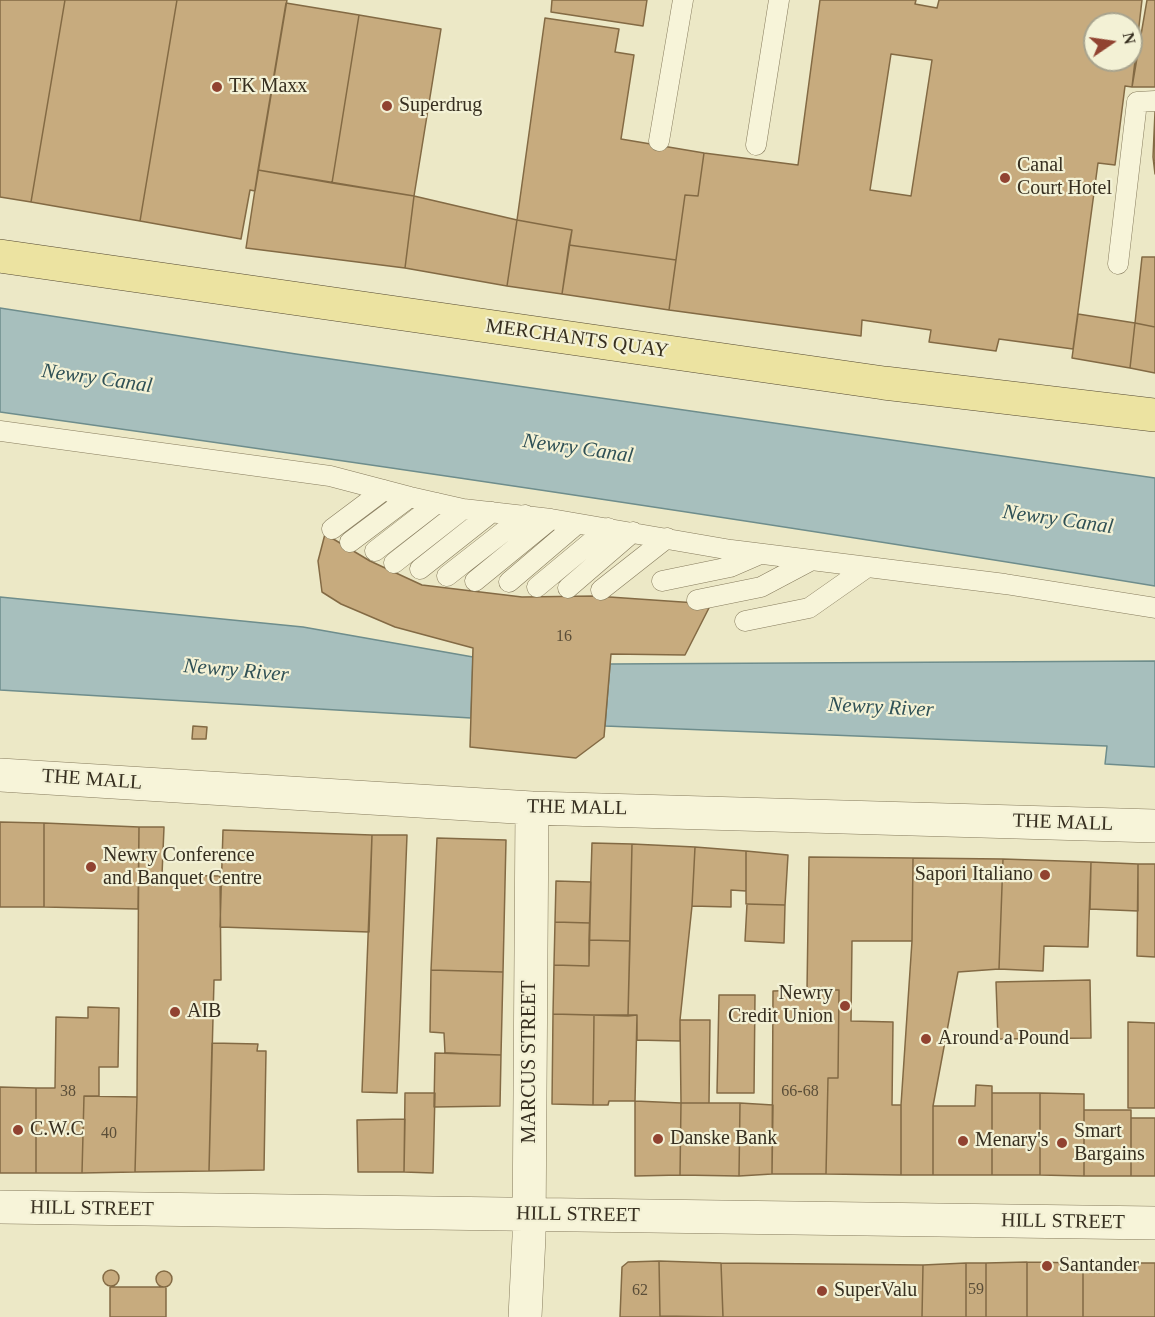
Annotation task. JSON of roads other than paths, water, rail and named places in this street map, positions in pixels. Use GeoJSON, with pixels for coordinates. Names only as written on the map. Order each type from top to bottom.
{"type":"FeatureCollection","features":[{"type":"Feature","properties":{"kind":"main road","name":"MERCHANTS QUAY"},"geometry":{"type":"LineString","coordinates":[[0,256],[884,383],[1155,415]]}},
{"type":"Feature","properties":{"kind":"street","name":"THE MALL"},"geometry":{"type":"LineString","coordinates":[[0,775],[532,808],[1155,826]]}},
{"type":"Feature","properties":{"kind":"street","name":"MARCUS STREET"},"geometry":{"type":"LineString","coordinates":[[525,1317],[529,1214],[532,808]]}},
{"type":"Feature","properties":{"kind":"street","name":"HILL STREET"},"geometry":{"type":"LineString","coordinates":[[0,1208],[1155,1223]]}},
{"type":"Feature","properties":{"kind":"lane"},"geometry":{"type":"LineString","coordinates":[[659,141],[683,0]]}},
{"type":"Feature","properties":{"kind":"lane"},"geometry":{"type":"LineString","coordinates":[[756,145],[779,0]]}},
{"type":"Feature","properties":{"kind":"lane"},"geometry":{"type":"LineString","coordinates":[[1118,264],[1137,102],[1155,101]]}},
{"type":"Feature","properties":{"kind":"lane"},"geometry":{"type":"LineString","coordinates":[[0,431],[330,476],[464,509],[525,515],[730,550],[1005,584],[1155,608]]}},
{"type":"Feature","properties":{"kind":"lane"},"geometry":{"type":"LineString","coordinates":[[332,529],[384,490]]}},
{"type":"Feature","properties":{"kind":"lane"},"geometry":{"type":"LineString","coordinates":[[350,542],[410,497]]}},
{"type":"Feature","properties":{"kind":"lane"},"geometry":{"type":"LineString","coordinates":[[375,551],[437,503]]}},
{"type":"Feature","properties":{"kind":"lane"},"geometry":{"type":"LineString","coordinates":[[394,563],[464,509]]}},
{"type":"Feature","properties":{"kind":"lane"},"geometry":{"type":"LineString","coordinates":[[420,569],[492,512]]}},
{"type":"Feature","properties":{"kind":"lane"},"geometry":{"type":"LineString","coordinates":[[447,576],[525,515]]}},
{"type":"Feature","properties":{"kind":"lane"},"geometry":{"type":"LineString","coordinates":[[476,581],[550,519]]}},
{"type":"Feature","properties":{"kind":"lane"},"geometry":{"type":"LineString","coordinates":[[509,582],[577,524]]}},
{"type":"Feature","properties":{"kind":"lane"},"geometry":{"type":"LineString","coordinates":[[537,587],[608,528]]}},
{"type":"Feature","properties":{"kind":"lane"},"geometry":{"type":"LineString","coordinates":[[568,588],[633,532]]}},
{"type":"Feature","properties":{"kind":"lane"},"geometry":{"type":"LineString","coordinates":[[601,590],[667,538]]}},
{"type":"Feature","properties":{"kind":"lane"},"geometry":{"type":"LineString","coordinates":[[662,581],[730,567],[762,553]]}},
{"type":"Feature","properties":{"kind":"lane"},"geometry":{"type":"LineString","coordinates":[[697,600],[761,586],[812,560]]}},
{"type":"Feature","properties":{"kind":"lane"},"geometry":{"type":"LineString","coordinates":[[745,621],[809,608],[866,568]]}},
{"type":"Feature","properties":{"kind":"water","name":"Newry Canal"},"geometry":{"type":"Polygon","coordinates":[[[0,308],[296,354],[1155,478],[1155,586],[578,496],[0,412],[0,308]]]}},
{"type":"Feature","properties":{"kind":"water","name":"Newry River"},"geometry":{"type":"Polygon","coordinates":[[[0,597],[303,627],[473,657],[471,718],[0,690],[0,597]]]}},
{"type":"Feature","properties":{"kind":"water","name":"Newry River"},"geometry":{"type":"Polygon","coordinates":[[[1155,661],[1155,767],[1105,764],[1107,746],[605,726],[610,664],[1155,661]]]}},
{"type":"Feature","properties":{"kind":"place","name":"TK Maxx"},"geometry":{"type":"Point","coordinates":[217,87]}},
{"type":"Feature","properties":{"kind":"place","name":"Superdrug"},"geometry":{"type":"Point","coordinates":[387,106]}},
{"type":"Feature","properties":{"kind":"place","name":"Canal Court Hotel"},"geometry":{"type":"Point","coordinates":[1005,178]}},
{"type":"Feature","properties":{"kind":"place","name":"Newry Conference and Banquet Centre"},"geometry":{"type":"Point","coordinates":[91,867]}},
{"type":"Feature","properties":{"kind":"place","name":"Sapori Italiano"},"geometry":{"type":"Point","coordinates":[1045,875]}},
{"type":"Feature","properties":{"kind":"place","name":"Newry Credit Union"},"geometry":{"type":"Point","coordinates":[845,1006]}},
{"type":"Feature","properties":{"kind":"place","name":"AIB"},"geometry":{"type":"Point","coordinates":[175,1012]}},
{"type":"Feature","properties":{"kind":"place","name":"Around a Pound"},"geometry":{"type":"Point","coordinates":[926,1039]}},
{"type":"Feature","properties":{"kind":"place","name":"C.W.C"},"geometry":{"type":"Point","coordinates":[18,1130]}},
{"type":"Feature","properties":{"kind":"place","name":"Danske Bank"},"geometry":{"type":"Point","coordinates":[658,1139]}},
{"type":"Feature","properties":{"kind":"place","name":"Menary's"},"geometry":{"type":"Point","coordinates":[963,1141]}},
{"type":"Feature","properties":{"kind":"place","name":"Smart Bargains"},"geometry":{"type":"Point","coordinates":[1062,1143]}},
{"type":"Feature","properties":{"kind":"place","name":"Santander"},"geometry":{"type":"Point","coordinates":[1047,1266]}},
{"type":"Feature","properties":{"kind":"place","name":"SuperValu"},"geometry":{"type":"Point","coordinates":[822,1291]}}]}
